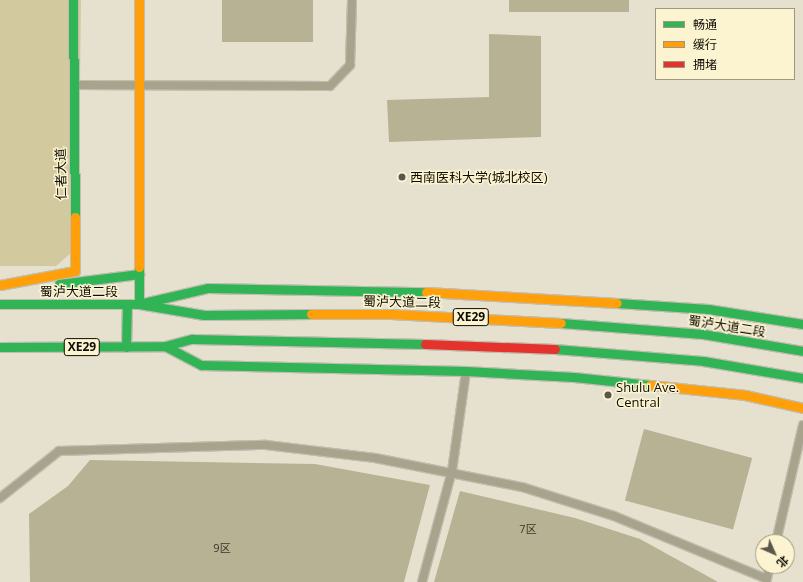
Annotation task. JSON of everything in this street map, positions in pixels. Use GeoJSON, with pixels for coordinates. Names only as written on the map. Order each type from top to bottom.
{"type":"FeatureCollection","features":[{"type":"Feature","properties":{"kind":"main road","name":"仁者大道"},"geometry":{"type":"LineString","coordinates":[[0,285],[75,271],[73,0]]}},
{"type":"Feature","properties":{"kind":"main road"},"geometry":{"type":"LineString","coordinates":[[139,0],[138,304],[208,288],[465,293],[708,309],[803,324]]}},
{"type":"Feature","properties":{"kind":"main road"},"geometry":{"type":"LineString","coordinates":[[0,291],[139,274]]}},
{"type":"Feature","properties":{"kind":"main road","name":"蜀泸大道二段"},"geometry":{"type":"LineString","coordinates":[[0,304],[138,304],[204,315],[391,314],[638,327],[702,334],[803,351]]}},
{"type":"Feature","properties":{"kind":"main road"},"geometry":{"type":"LineString","coordinates":[[126,347],[127,304]]}},
{"type":"Feature","properties":{"kind":"main road","name":"XE29"},"geometry":{"type":"LineString","coordinates":[[0,347],[165,346],[192,340],[515,346],[703,361],[803,378]]}},
{"type":"Feature","properties":{"kind":"main road"},"geometry":{"type":"LineString","coordinates":[[165,346],[201,365],[466,371],[574,377],[677,386],[745,395],[803,408]]}},
{"type":"Feature","properties":{"kind":"lane"},"geometry":{"type":"LineString","coordinates":[[74,85],[139,84],[330,86],[350,65],[352,0]]}},
{"type":"Feature","properties":{"kind":"lane"},"geometry":{"type":"LineString","coordinates":[[422,582],[452,471],[466,371]]}},
{"type":"Feature","properties":{"kind":"lane"},"geometry":{"type":"LineString","coordinates":[[778,534],[803,426]]}},
{"type":"Feature","properties":{"kind":"lane"},"geometry":{"type":"LineString","coordinates":[[0,498],[59,451],[266,445],[375,458],[452,471],[522,486],[614,516],[766,580]]}},
{"type":"Feature","properties":{"kind":"shaded area"},"geometry":{"type":"Polygon","coordinates":[[[0,0],[81,0],[78,247],[56,266],[0,266],[0,0]]]}},
{"type":"Feature","properties":{"kind":"building"},"geometry":{"type":"Polygon","coordinates":[[[222,0],[313,0],[313,42],[222,42],[222,0]]]}},
{"type":"Feature","properties":{"kind":"building"},"geometry":{"type":"Polygon","coordinates":[[[509,0],[629,0],[629,12],[509,12],[509,0]]]}},
{"type":"Feature","properties":{"kind":"building"},"geometry":{"type":"Polygon","coordinates":[[[489,34],[541,36],[541,137],[389,142],[387,100],[489,97],[489,34]]]}},
{"type":"Feature","properties":{"kind":"building"},"geometry":{"type":"Polygon","coordinates":[[[644,429],[752,458],[733,529],[625,500],[644,429]]]}},
{"type":"Feature","properties":{"kind":"building"},"geometry":{"type":"Polygon","coordinates":[[[90,460],[315,464],[430,485],[404,582],[30,582],[29,514],[68,486],[90,460]]]}},
{"type":"Feature","properties":{"kind":"building"},"geometry":{"type":"Polygon","coordinates":[[[460,491],[575,518],[640,539],[718,582],[434,582],[460,491]]]}},
{"type":"Feature","properties":{"kind":"traffic: fast"},"geometry":{"type":"LineString","coordinates":[[73,0],[75,217]]}},
{"type":"Feature","properties":{"kind":"traffic: fast"},"geometry":{"type":"LineString","coordinates":[[139,267],[139,304],[208,288],[426,292]]}},
{"type":"Feature","properties":{"kind":"traffic: fast"},"geometry":{"type":"LineString","coordinates":[[59,284],[139,274]]}},
{"type":"Feature","properties":{"kind":"traffic: fast"},"geometry":{"type":"LineString","coordinates":[[617,303],[708,309],[803,324]]}},
{"type":"Feature","properties":{"kind":"traffic: fast"},"geometry":{"type":"LineString","coordinates":[[0,304],[139,304],[204,315],[311,314]]}},
{"type":"Feature","properties":{"kind":"traffic: fast"},"geometry":{"type":"LineString","coordinates":[[126,347],[127,304]]}},
{"type":"Feature","properties":{"kind":"traffic: fast"},"geometry":{"type":"LineString","coordinates":[[561,323],[703,334],[803,351]]}},
{"type":"Feature","properties":{"kind":"traffic: fast"},"geometry":{"type":"LineString","coordinates":[[0,347],[165,346],[192,339],[425,344]]}},
{"type":"Feature","properties":{"kind":"traffic: fast"},"geometry":{"type":"LineString","coordinates":[[165,346],[201,365],[466,371],[574,377],[650,385]]}},
{"type":"Feature","properties":{"kind":"traffic: fast"},"geometry":{"type":"LineString","coordinates":[[555,349],[703,361],[803,378]]}},
{"type":"Feature","properties":{"kind":"traffic: slow"},"geometry":{"type":"LineString","coordinates":[[139,0],[139,267]]}},
{"type":"Feature","properties":{"kind":"traffic: slow"},"geometry":{"type":"LineString","coordinates":[[0,285],[75,271],[75,217]]}},
{"type":"Feature","properties":{"kind":"traffic: slow"},"geometry":{"type":"LineString","coordinates":[[426,292],[617,303]]}},
{"type":"Feature","properties":{"kind":"traffic: slow"},"geometry":{"type":"LineString","coordinates":[[311,314],[391,314],[561,323]]}},
{"type":"Feature","properties":{"kind":"traffic: slow"},"geometry":{"type":"LineString","coordinates":[[650,385],[745,395],[803,408]]}},
{"type":"Feature","properties":{"kind":"traffic: jam"},"geometry":{"type":"LineString","coordinates":[[425,344],[555,349]]}},
{"type":"Feature","properties":{"kind":"place","name":"西南医科大学(城北校区)"},"geometry":{"type":"Point","coordinates":[402,177]}},
{"type":"Feature","properties":{"kind":"place","name":"Shulu Ave. Central"},"geometry":{"type":"Point","coordinates":[608,395]}}]}
